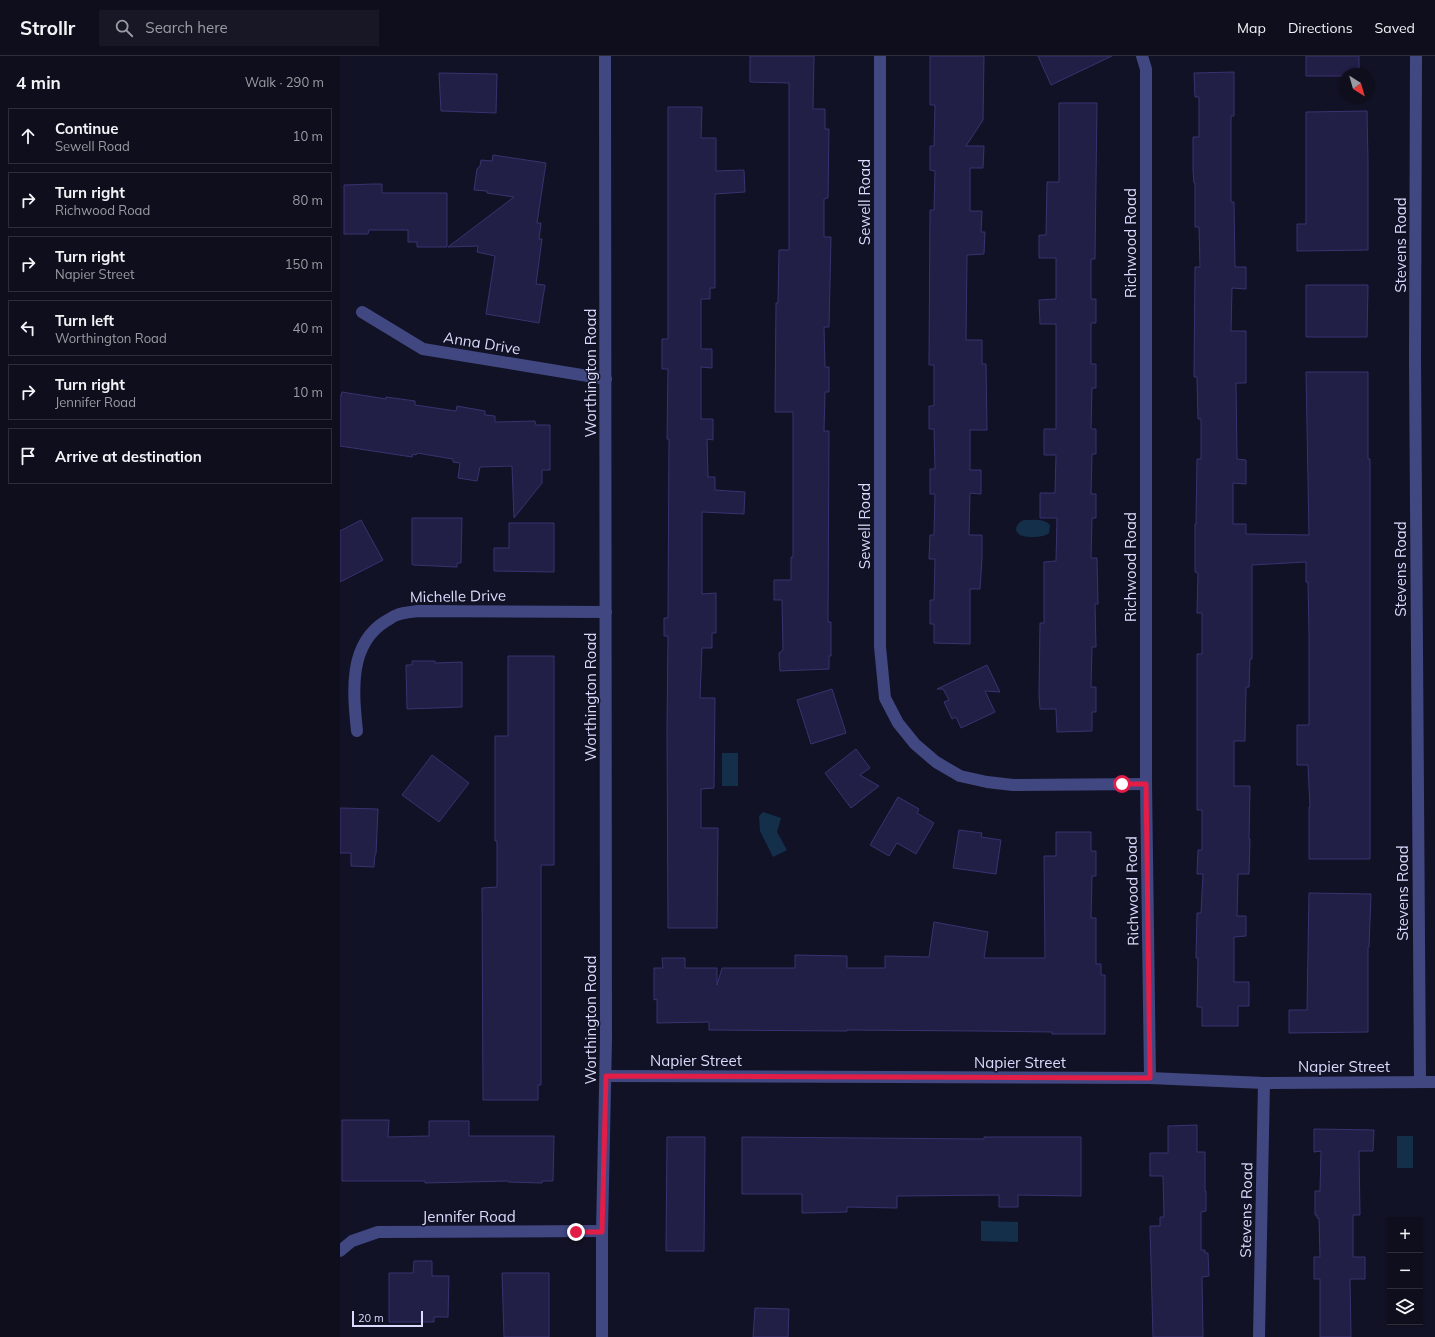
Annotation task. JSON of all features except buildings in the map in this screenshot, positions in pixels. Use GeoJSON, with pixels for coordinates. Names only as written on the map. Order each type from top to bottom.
{"type":"FeatureCollection","features":[{"type":"Feature","properties":{"kind":"street","name":"Worthington Road"},"geometry":{"type":"LineString","coordinates":[[602,1337],[602,1232],[606,1076],[605,56]]}},
{"type":"Feature","properties":{"kind":"street","name":"Sewell Road"},"geometry":{"type":"LineString","coordinates":[[880,56],[880,647],[886,698],[898,723],[915,744],[936,762],[960,776],[986,782],[1013,785],[1146,784]]}},
{"type":"Feature","properties":{"kind":"street","name":"Richwood Road"},"geometry":{"type":"LineString","coordinates":[[1142,56],[1146,69],[1146,784],[1150,1078]]}},
{"type":"Feature","properties":{"kind":"street","name":"Stevens Road"},"geometry":{"type":"LineString","coordinates":[[1416,56],[1415,360],[1420,1082]]}},
{"type":"Feature","properties":{"kind":"street","name":"Anna Drive"},"geometry":{"type":"LineString","coordinates":[[362,312],[423,349],[606,379]]}},
{"type":"Feature","properties":{"kind":"street","name":"Michelle Drive"},"geometry":{"type":"LineString","coordinates":[[357,730],[354,672],[359,654],[377,627],[397,615],[418,611],[606,612]]}},
{"type":"Feature","properties":{"kind":"street","name":"Napier Street"},"geometry":{"type":"LineString","coordinates":[[606,1076],[1150,1078],[1264,1083],[1435,1082]]}},
{"type":"Feature","properties":{"kind":"street","name":"Stevens Road"},"geometry":{"type":"LineString","coordinates":[[1259,1337],[1264,1083]]}},
{"type":"Feature","properties":{"kind":"street","name":"Jennifer Road"},"geometry":{"type":"LineString","coordinates":[[340,1251],[352,1241],[378,1232],[602,1232]]}},
{"type":"Feature","properties":{"kind":"water"},"geometry":{"type":"Polygon","coordinates":[[[1024,520],[1045,521],[1050,525],[1049,533],[1047,535],[1035,537],[1020,535],[1016,529],[1020,522],[1024,520]]]}},
{"type":"Feature","properties":{"kind":"water"},"geometry":{"type":"Polygon","coordinates":[[[722,753],[738,753],[738,786],[722,786],[722,753]]]}},
{"type":"Feature","properties":{"kind":"water"},"geometry":{"type":"Polygon","coordinates":[[[763,812],[781,818],[777,832],[787,850],[773,857],[760,831],[759,816],[763,812]]]}},
{"type":"Feature","properties":{"kind":"water"},"geometry":{"type":"Polygon","coordinates":[[[1397,1136],[1413,1136],[1413,1168],[1397,1168],[1397,1136]]]}},
{"type":"Feature","properties":{"kind":"water"},"geometry":{"type":"Polygon","coordinates":[[[981,1221],[1018,1222],[1018,1242],[981,1241],[981,1221]]]}},
{"type":"Feature","properties":{"kind":"route"},"geometry":{"type":"LineString","coordinates":[[576,1232],[602,1232],[606,1076],[1150,1078],[1146,784],[1122,784]]}}]}
